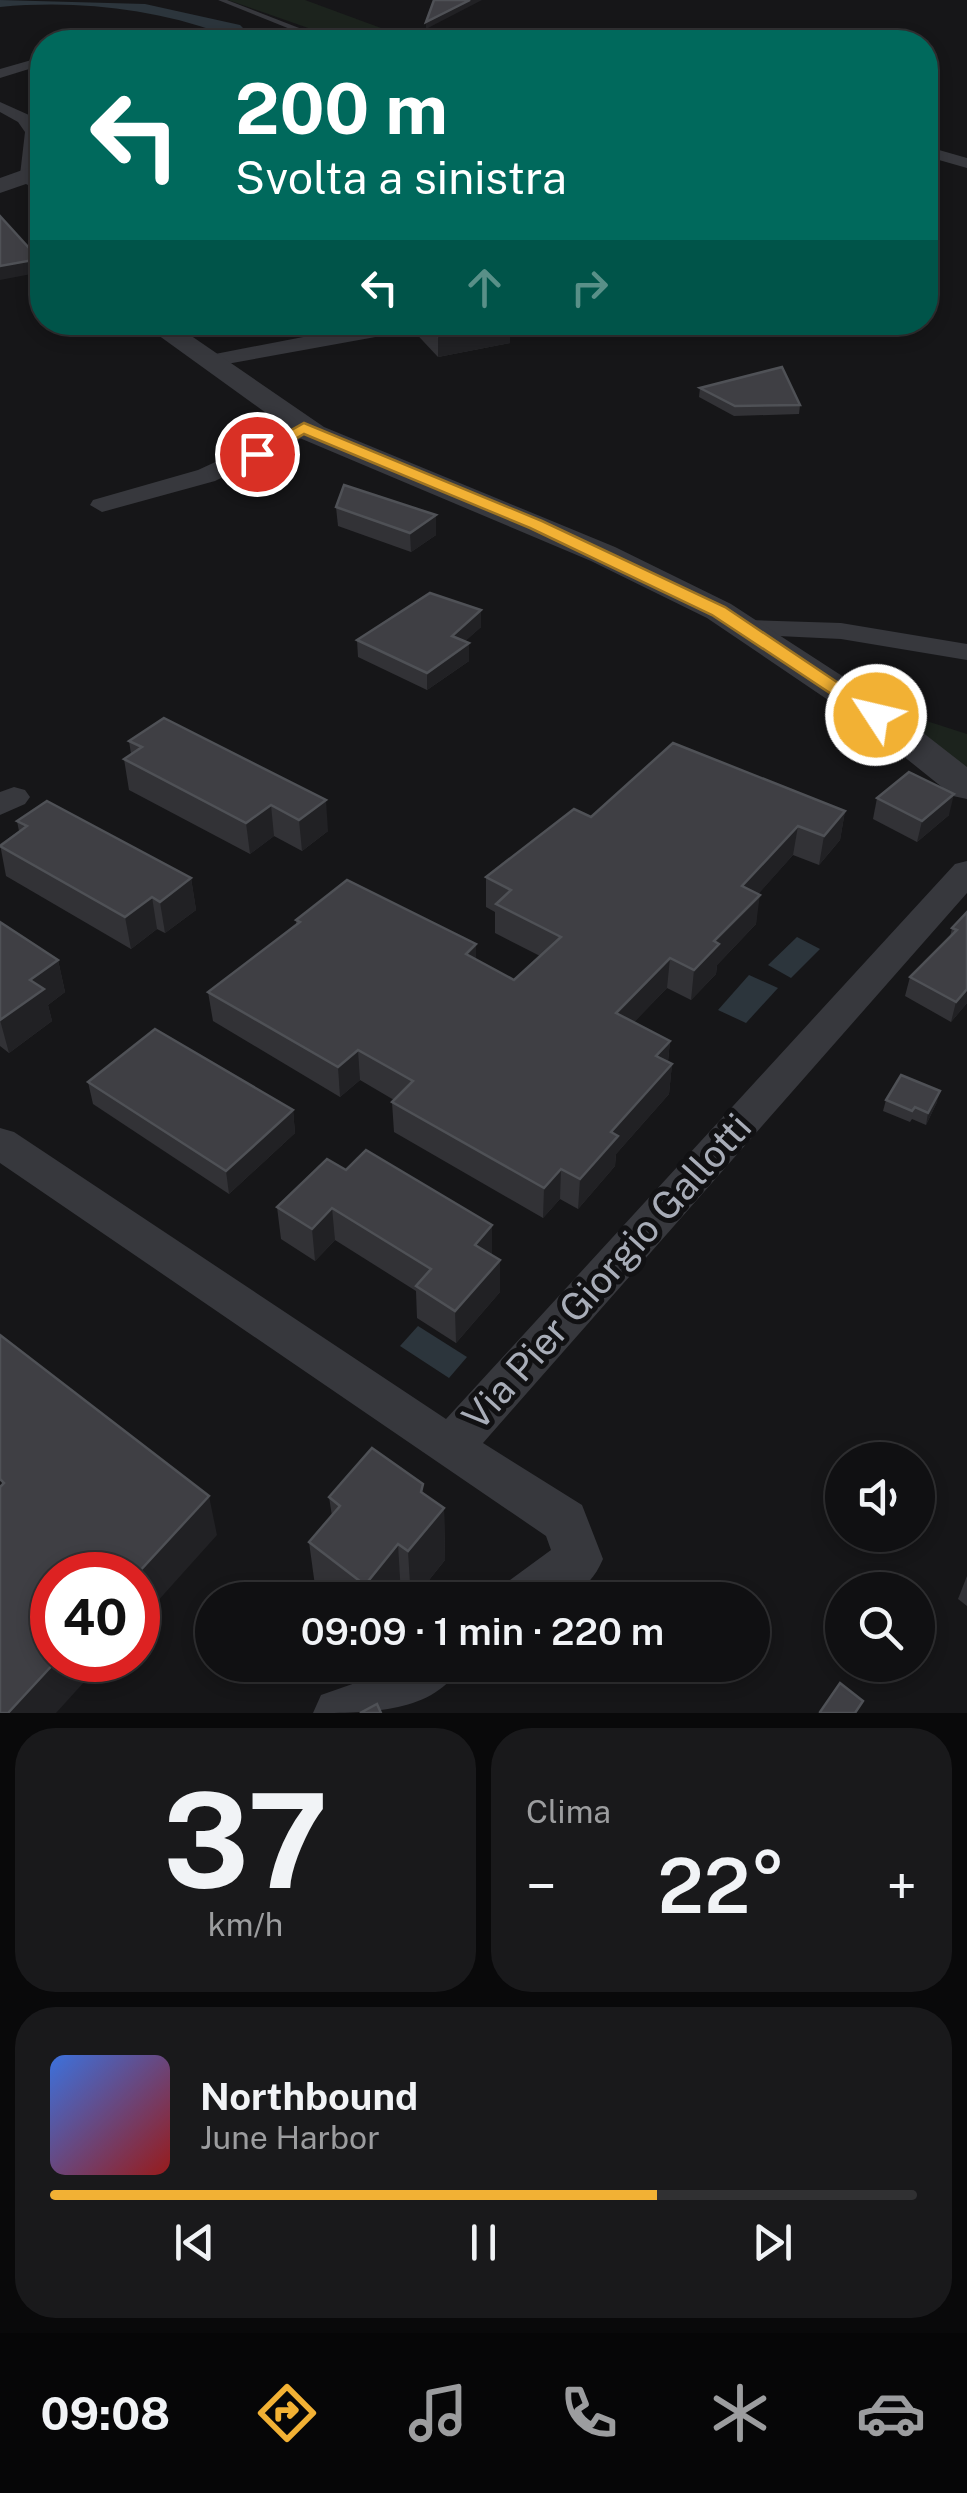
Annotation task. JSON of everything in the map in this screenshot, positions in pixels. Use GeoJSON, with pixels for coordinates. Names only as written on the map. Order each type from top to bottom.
{"type":"FeatureCollection","features":[{"type":"Feature","properties":{"kind":"street"},"geometry":{"type":"LineString","coordinates":[[0,74],[30,65]]}},
{"type":"Feature","properties":{"kind":"street"},"geometry":{"type":"LineString","coordinates":[[22,67],[30,74]]}},
{"type":"Feature","properties":{"kind":"street"},"geometry":{"type":"LineString","coordinates":[[0,108],[30,125]]}},
{"type":"Feature","properties":{"kind":"street"},"geometry":{"type":"LineString","coordinates":[[938,155],[967,163]]}},
{"type":"Feature","properties":{"kind":"street"},"geometry":{"type":"LineString","coordinates":[[0,186],[30,181]]}},
{"type":"Feature","properties":{"kind":"street"},"geometry":{"type":"LineString","coordinates":[[172,335],[304,428],[603,554],[748,628],[876,715],[967,787]]}},
{"type":"Feature","properties":{"kind":"street"},"geometry":{"type":"LineString","coordinates":[[210,361],[353,335]]}},
{"type":"Feature","properties":{"kind":"street"},"geometry":{"type":"LineString","coordinates":[[102,505],[208,476],[304,428]]}},
{"type":"Feature","properties":{"kind":"street"},"geometry":{"type":"LineString","coordinates":[[748,628],[841,632],[967,652]]}},
{"type":"Feature","properties":{"kind":"street","name":"Via Pier Giorgio Gallotti"},"geometry":{"type":"LineString","coordinates":[[0,1143],[450,1447],[967,872]]}},
{"type":"Feature","properties":{"kind":"street"},"geometry":{"type":"LineString","coordinates":[[450,1447],[565,1520],[579,1559],[548,1582]]}},
{"type":"Feature","properties":{"kind":"street"},"geometry":{"type":"LineString","coordinates":[[339,1713],[395,1695],[413,1682]]}},
{"type":"Feature","properties":{"kind":"lane"},"geometry":{"type":"LineString","coordinates":[[220,0],[298,30]]}},
{"type":"Feature","properties":{"kind":"shaded area"},"geometry":{"type":"Polygon","coordinates":[[[0,0],[145,4],[240,25],[245,30],[212,30],[167,17],[112,8],[0,7],[0,0]]]}},
{"type":"Feature","properties":{"kind":"shaded area"},"geometry":{"type":"Polygon","coordinates":[[[228,0],[305,0],[386,30],[314,30],[228,0]]]}},
{"type":"Feature","properties":{"kind":"shaded area"},"geometry":{"type":"Polygon","coordinates":[[[880,706],[967,734],[967,777],[880,706]]]}},
{"type":"Feature","properties":{"kind":"shaded area"},"geometry":{"type":"Polygon","coordinates":[[[797,937],[820,949],[791,978],[768,965],[797,937]]]}},
{"type":"Feature","properties":{"kind":"shaded area"},"geometry":{"type":"Polygon","coordinates":[[[749,975],[778,988],[746,1023],[718,1010],[749,975]]]}},
{"type":"Feature","properties":{"kind":"shaded area"},"geometry":{"type":"Polygon","coordinates":[[[418,1326],[467,1357],[449,1378],[400,1346],[418,1326]]]}},
{"type":"Feature","properties":{"kind":"building"},"geometry":{"type":"Polygon","coordinates":[[[434,0],[470,0],[426,22],[434,0]]]}},
{"type":"Feature","properties":{"kind":"building"},"geometry":{"type":"Polygon","coordinates":[[[0,216],[30,249],[30,261],[0,266],[0,216]]]}},
{"type":"Feature","properties":{"kind":"building"},"geometry":{"type":"Polygon","coordinates":[[[782,367],[800,405],[735,406],[700,388],[782,367]]]}},
{"type":"Feature","properties":{"kind":"building"},"geometry":{"type":"Polygon","coordinates":[[[344,485],[436,515],[410,533],[336,507],[344,485]]]}},
{"type":"Feature","properties":{"kind":"building"},"geometry":{"type":"Polygon","coordinates":[[[430,593],[481,610],[452,636],[469,643],[427,673],[357,640],[430,593]]]}},
{"type":"Feature","properties":{"kind":"building"},"geometry":{"type":"Polygon","coordinates":[[[164,718],[326,800],[299,820],[271,805],[246,823],[124,759],[142,747],[129,741],[164,718]]]}},
{"type":"Feature","properties":{"kind":"building"},"geometry":{"type":"Polygon","coordinates":[[[673,743],[845,811],[824,836],[798,826],[742,886],[760,895],[714,941],[719,944],[694,970],[670,958],[616,1013],[670,1041],[656,1056],[672,1064],[611,1132],[618,1136],[580,1179],[561,1169],[544,1188],[392,1102],[413,1081],[358,1050],[338,1067],[208,992],[300,922],[296,920],[347,880],[476,944],[466,954],[514,980],[561,937],[496,904],[511,890],[486,877],[574,809],[591,817],[673,743]]]}},
{"type":"Feature","properties":{"kind":"building"},"geometry":{"type":"Polygon","coordinates":[[[909,772],[954,794],[922,821],[877,798],[909,772]]]}},
{"type":"Feature","properties":{"kind":"building"},"geometry":{"type":"Polygon","coordinates":[[[47,801],[191,878],[160,902],[152,897],[125,917],[0,846],[27,826],[17,821],[47,801]]]}},
{"type":"Feature","properties":{"kind":"building"},"geometry":{"type":"Polygon","coordinates":[[[967,912],[967,989],[956,1002],[910,977],[957,930],[952,928],[967,912]]]}},
{"type":"Feature","properties":{"kind":"building"},"geometry":{"type":"Polygon","coordinates":[[[0,922],[58,960],[30,980],[44,989],[0,1020],[0,922]]]}},
{"type":"Feature","properties":{"kind":"building"},"geometry":{"type":"Polygon","coordinates":[[[155,1029],[293,1110],[226,1171],[88,1082],[155,1029]]]}},
{"type":"Feature","properties":{"kind":"building"},"geometry":{"type":"Polygon","coordinates":[[[901,1075],[940,1091],[928,1113],[886,1100],[901,1075]]]}},
{"type":"Feature","properties":{"kind":"building"},"geometry":{"type":"Polygon","coordinates":[[[366,1150],[492,1225],[475,1245],[500,1260],[455,1311],[416,1286],[431,1269],[332,1208],[312,1229],[277,1207],[327,1159],[346,1170],[366,1150]]]}},
{"type":"Feature","properties":{"kind":"building"},"geometry":{"type":"Polygon","coordinates":[[[0,1335],[209,1496],[157,1552],[30,1552],[30,1682],[37,1682],[8,1713],[0,1713],[0,1487],[4,1483],[0,1479],[0,1335]]]}},
{"type":"Feature","properties":{"kind":"building"},"geometry":{"type":"Polygon","coordinates":[[[372,1448],[423,1484],[421,1492],[444,1508],[408,1551],[398,1544],[367,1582],[361,1582],[309,1542],[340,1506],[329,1497],[372,1448]]]}},
{"type":"Feature","properties":{"kind":"building"},"geometry":{"type":"Polygon","coordinates":[[[840,1683],[863,1701],[855,1713],[821,1713],[820,1712],[840,1683]]]}},
{"type":"Feature","properties":{"kind":"building"},"geometry":{"type":"Polygon","coordinates":[[[377,1704],[381,1713],[360,1713],[377,1704]]]}},
{"type":"Feature","properties":{"kind":"route"},"geometry":{"type":"LineString","coordinates":[[257,454],[304,428],[536,525],[624,563],[719,611],[876,715]]}}]}
